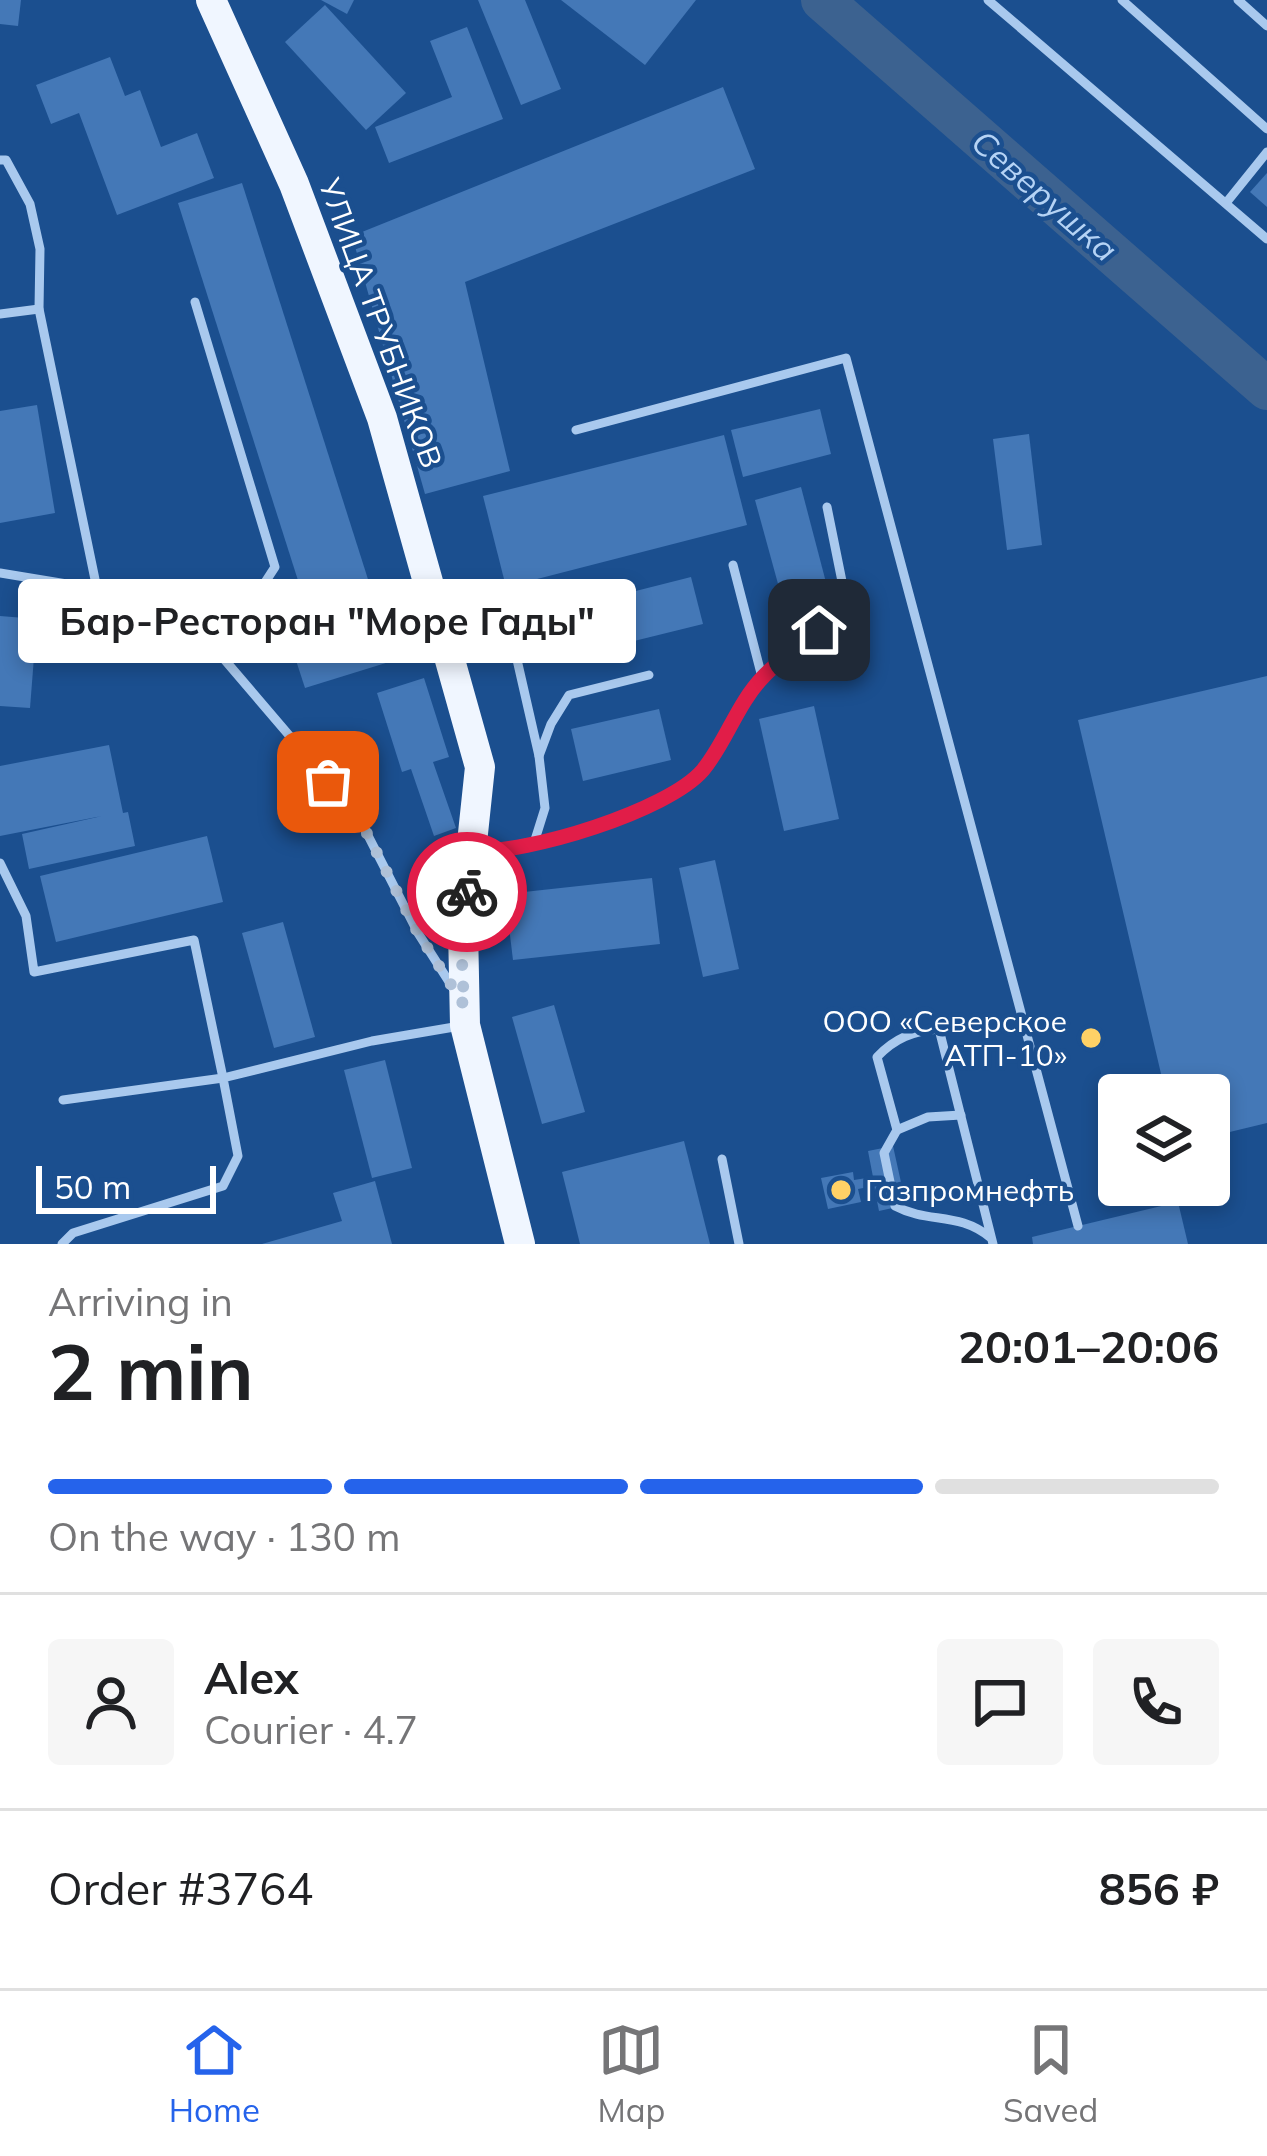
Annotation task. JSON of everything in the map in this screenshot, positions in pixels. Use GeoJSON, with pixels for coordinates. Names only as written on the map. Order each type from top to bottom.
{"type":"FeatureCollection","features":[{"type":"Feature","properties":{"kind":"main road","name":"УЛИЦА ТРУБНИКОВ"},"geometry":{"type":"LineString","coordinates":[[211,0],[294,184],[382,418],[480,767],[464,928],[464,1015],[520,1244]]}},
{"type":"Feature","properties":{"kind":"lane"},"geometry":{"type":"LineString","coordinates":[[988,0],[1267,239]]}},
{"type":"Feature","properties":{"kind":"lane"},"geometry":{"type":"LineString","coordinates":[[1122,0],[1267,129]]}},
{"type":"Feature","properties":{"kind":"lane"},"geometry":{"type":"LineString","coordinates":[[1238,0],[1267,26]]}},
{"type":"Feature","properties":{"kind":"lane"},"geometry":{"type":"LineString","coordinates":[[1226,202],[1267,152]]}},
{"type":"Feature","properties":{"kind":"lane"},"geometry":{"type":"LineString","coordinates":[[0,160],[6,160],[31,204],[40,249],[39,309],[97,589]]}},
{"type":"Feature","properties":{"kind":"lane"},"geometry":{"type":"LineString","coordinates":[[194,302],[274,567],[249,608],[206,638]]}},
{"type":"Feature","properties":{"kind":"lane"},"geometry":{"type":"LineString","coordinates":[[0,314],[39,309]]}},
{"type":"Feature","properties":{"kind":"lane"},"geometry":{"type":"LineString","coordinates":[[576,430],[846,358],[1078,1226]]}},
{"type":"Feature","properties":{"kind":"lane"},"geometry":{"type":"LineString","coordinates":[[473,851],[534,843],[657,804],[702,771],[762,677],[847,606],[827,507]]}},
{"type":"Feature","properties":{"kind":"lane"},"geometry":{"type":"LineString","coordinates":[[733,565],[762,677]]}},
{"type":"Feature","properties":{"kind":"lane"},"geometry":{"type":"LineString","coordinates":[[0,573],[97,589],[206,638],[358,816],[464,1015],[223,1078],[63,1100]]}},
{"type":"Feature","properties":{"kind":"lane"},"geometry":{"type":"LineString","coordinates":[[510,628],[539,756],[544,808],[534,843]]}},
{"type":"Feature","properties":{"kind":"lane"},"geometry":{"type":"LineString","coordinates":[[539,756],[569,695],[649,676]]}},
{"type":"Feature","properties":{"kind":"lane"},"geometry":{"type":"LineString","coordinates":[[0,863],[26,916],[34,972],[194,940],[238,1156],[223,1186],[73,1233],[62,1244]]}},
{"type":"Feature","properties":{"kind":"lane"},"geometry":{"type":"LineString","coordinates":[[897,1130],[877,1057],[890,1042],[939,1029],[992,1241]]}},
{"type":"Feature","properties":{"kind":"lane"},"geometry":{"type":"LineString","coordinates":[[961,1115],[928,1117],[897,1130],[884,1153],[895,1206],[920,1216],[974,1224],[992,1241]]}},
{"type":"Feature","properties":{"kind":"lane"},"geometry":{"type":"LineString","coordinates":[[722,1159],[739,1244]]}},
{"type":"Feature","properties":{"kind":"building"},"geometry":{"type":"Polygon","coordinates":[[[0,0],[21,0],[18,26],[0,24],[0,0]]]}},
{"type":"Feature","properties":{"kind":"building"},"geometry":{"type":"Polygon","coordinates":[[[321,0],[354,0],[347,14],[321,0]]]}},
{"type":"Feature","properties":{"kind":"building"},"geometry":{"type":"Polygon","coordinates":[[[478,0],[525,0],[561,89],[521,105],[478,0]]]}},
{"type":"Feature","properties":{"kind":"building"},"geometry":{"type":"Polygon","coordinates":[[[561,0],[696,0],[645,65],[561,0]]]}},
{"type":"Feature","properties":{"kind":"building"},"geometry":{"type":"Polygon","coordinates":[[[325,5],[406,93],[366,130],[285,42],[325,5]]]}},
{"type":"Feature","properties":{"kind":"building"},"geometry":{"type":"Polygon","coordinates":[[[467,27],[503,119],[389,163],[375,127],[452,97],[430,41],[467,27]]]}},
{"type":"Feature","properties":{"kind":"building"},"geometry":{"type":"Polygon","coordinates":[[[110,57],[125,96],[140,90],[161,147],[197,133],[214,178],[117,215],[79,113],[51,124],[36,85],[110,57]]]}},
{"type":"Feature","properties":{"kind":"building"},"geometry":{"type":"Polygon","coordinates":[[[723,87],[755,169],[465,282],[510,471],[425,494],[352,236],[723,87]]]}},
{"type":"Feature","properties":{"kind":"building"},"geometry":{"type":"Polygon","coordinates":[[[1267,173],[1267,207],[1250,192],[1267,173]]]}},
{"type":"Feature","properties":{"kind":"building"},"geometry":{"type":"Polygon","coordinates":[[[242,183],[373,595],[309,615],[178,203],[242,183]]]}},
{"type":"Feature","properties":{"kind":"building"},"geometry":{"type":"Polygon","coordinates":[[[37,405],[55,513],[0,523],[0,411],[37,405]]]}},
{"type":"Feature","properties":{"kind":"building"},"geometry":{"type":"Polygon","coordinates":[[[820,409],[831,454],[743,477],[731,430],[820,409]]]}},
{"type":"Feature","properties":{"kind":"building"},"geometry":{"type":"Polygon","coordinates":[[[1029,434],[1042,545],[1007,550],[993,439],[1029,434]]]}},
{"type":"Feature","properties":{"kind":"building"},"geometry":{"type":"Polygon","coordinates":[[[724,435],[747,525],[506,587],[483,496],[724,435]]]}},
{"type":"Feature","properties":{"kind":"building"},"geometry":{"type":"Polygon","coordinates":[[[801,487],[828,590],[783,602],[755,500],[801,487]]]}},
{"type":"Feature","properties":{"kind":"building"},"geometry":{"type":"Polygon","coordinates":[[[691,577],[703,624],[553,661],[541,615],[691,577]]]}},
{"type":"Feature","properties":{"kind":"building"},"geometry":{"type":"Polygon","coordinates":[[[0,616],[37,619],[30,708],[0,706],[0,616]]]}},
{"type":"Feature","properties":{"kind":"building"},"geometry":{"type":"Polygon","coordinates":[[[374,616],[389,662],[305,688],[290,642],[374,616]]]}},
{"type":"Feature","properties":{"kind":"building"},"geometry":{"type":"Polygon","coordinates":[[[489,617],[497,649],[467,657],[459,624],[489,617]]]}},
{"type":"Feature","properties":{"kind":"building"},"geometry":{"type":"Polygon","coordinates":[[[1267,676],[1267,1123],[1230,1132],[1230,1074],[1161,1074],[1078,720],[1267,676]]]}},
{"type":"Feature","properties":{"kind":"building"},"geometry":{"type":"Polygon","coordinates":[[[424,678],[449,757],[433,762],[456,828],[434,836],[411,769],[402,772],[377,693],[424,678]]]}},
{"type":"Feature","properties":{"kind":"building"},"geometry":{"type":"Polygon","coordinates":[[[814,706],[839,819],[784,831],[759,719],[814,706]]]}},
{"type":"Feature","properties":{"kind":"building"},"geometry":{"type":"Polygon","coordinates":[[[659,709],[671,760],[583,781],[571,729],[659,709]]]}},
{"type":"Feature","properties":{"kind":"building"},"geometry":{"type":"Polygon","coordinates":[[[109,745],[135,846],[29,869],[22,834],[102,816],[0,836],[0,766],[109,745]]]}},
{"type":"Feature","properties":{"kind":"building"},"geometry":{"type":"Polygon","coordinates":[[[207,836],[223,902],[56,942],[40,876],[207,836]]]}},
{"type":"Feature","properties":{"kind":"building"},"geometry":{"type":"Polygon","coordinates":[[[715,860],[739,969],[703,977],[679,868],[715,860]]]}},
{"type":"Feature","properties":{"kind":"building"},"geometry":{"type":"Polygon","coordinates":[[[652,878],[660,944],[513,960],[505,894],[652,878]]]}},
{"type":"Feature","properties":{"kind":"building"},"geometry":{"type":"Polygon","coordinates":[[[283,922],[315,1037],[274,1048],[242,933],[283,922]]]}},
{"type":"Feature","properties":{"kind":"building"},"geometry":{"type":"Polygon","coordinates":[[[554,1005],[585,1112],[542,1124],[512,1017],[554,1005]]]}},
{"type":"Feature","properties":{"kind":"building"},"geometry":{"type":"Polygon","coordinates":[[[385,1060],[412,1168],[372,1178],[344,1070],[385,1060]]]}},
{"type":"Feature","properties":{"kind":"building"},"geometry":{"type":"Polygon","coordinates":[[[684,1141],[710,1244],[580,1244],[562,1172],[684,1141]]]}},
{"type":"Feature","properties":{"kind":"building"},"geometry":{"type":"Polygon","coordinates":[[[893,1146],[906,1205],[879,1211],[874,1186],[858,1189],[861,1202],[828,1209],[821,1178],[853,1172],[854,1180],[873,1177],[868,1151],[893,1146]]]}},
{"type":"Feature","properties":{"kind":"building"},"geometry":{"type":"Polygon","coordinates":[[[375,1181],[392,1244],[262,1244],[342,1221],[333,1193],[375,1181]]]}},
{"type":"Feature","properties":{"kind":"building"},"geometry":{"type":"Polygon","coordinates":[[[1161,1206],[1179,1206],[1188,1244],[1033,1244],[1032,1237],[1161,1206]]]}},
{"type":"Feature","properties":{"kind":"waterway","name":"Северушка"},"geometry":{"type":"LineString","coordinates":[[822,0],[1267,389]]}},
{"type":"Feature","properties":{"kind":"way so far"},"geometry":{"type":"LineString","coordinates":[[328,782],[358,816],[418,933],[464,1005],[467,892]]}},
{"type":"Feature","properties":{"kind":"place","name":"Бар-Ресторан \"Море Гады\""},"geometry":{"type":"Point","coordinates":[328,782]}},
{"type":"Feature","properties":{"kind":"place","name":"ООО «Северское АТП-10»"},"geometry":{"type":"Point","coordinates":[1091,1038]}},
{"type":"Feature","properties":{"kind":"place","name":"Газпромнефть"},"geometry":{"type":"Point","coordinates":[841,1190]}},
{"type":"Feature","properties":{"kind":"route"},"geometry":{"type":"LineString","coordinates":[[467,892],[473,851],[559,838],[657,804],[702,771],[762,677],[819,630]]}}]}
